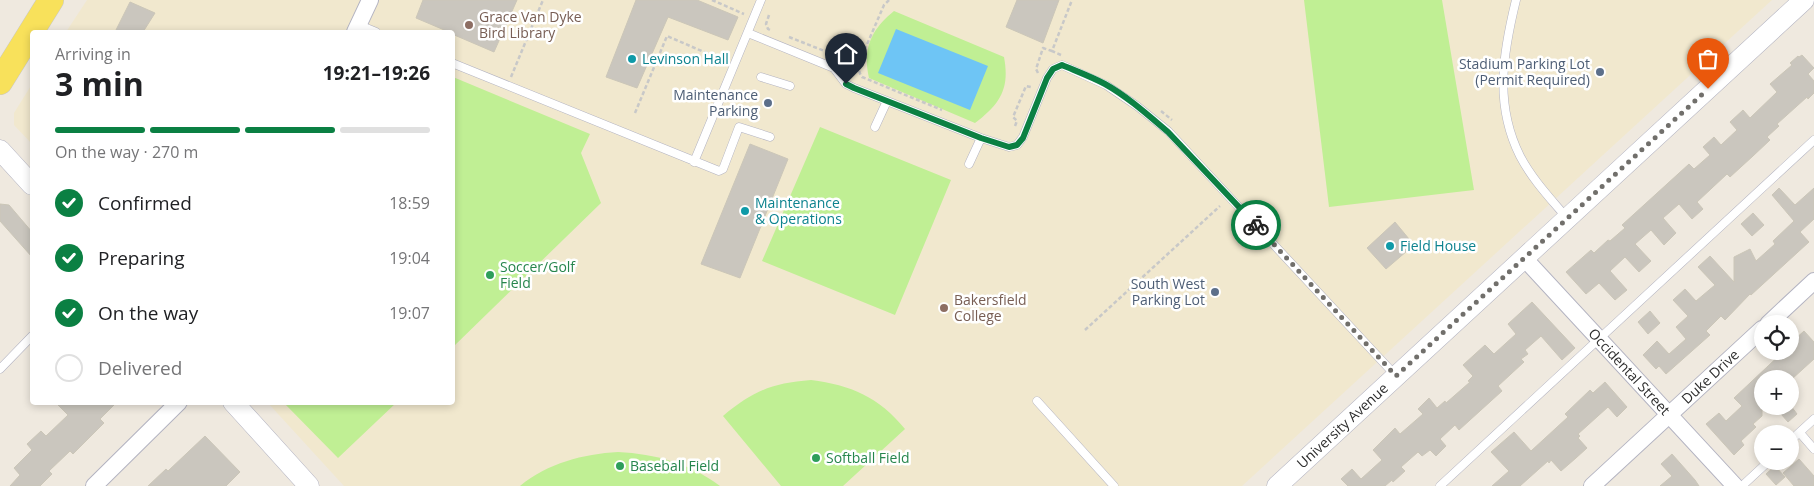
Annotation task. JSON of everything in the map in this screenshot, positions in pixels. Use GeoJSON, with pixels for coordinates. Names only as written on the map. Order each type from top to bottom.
{"type":"FeatureCollection","features":[{"type":"Feature","properties":{"kind":"main road"},"geometry":{"type":"LineString","coordinates":[[32,30],[51,0]]}},
{"type":"Feature","properties":{"kind":"main road"},"geometry":{"type":"LineString","coordinates":[[0,82],[30,34]]}},
{"type":"Feature","properties":{"kind":"street"},"geometry":{"type":"LineString","coordinates":[[357,29],[370,0]]}},
{"type":"Feature","properties":{"kind":"street","name":"University Avenue"},"geometry":{"type":"LineString","coordinates":[[1277,486],[1804,0]]}},
{"type":"Feature","properties":{"kind":"street"},"geometry":{"type":"LineString","coordinates":[[0,150],[30,183]]}},
{"type":"Feature","properties":{"kind":"street","name":"Occidental Street"},"geometry":{"type":"LineString","coordinates":[[1524,258],[1735,486]]}},
{"type":"Feature","properties":{"kind":"street"},"geometry":{"type":"LineString","coordinates":[[1778,315],[1814,281]]}},
{"type":"Feature","properties":{"kind":"street","name":"Duke Drive"},"geometry":{"type":"LineString","coordinates":[[1592,486],[1754,336]]}},
{"type":"Feature","properties":{"kind":"street"},"geometry":{"type":"LineString","coordinates":[[94,486],[175,405]]}},
{"type":"Feature","properties":{"kind":"street"},"geometry":{"type":"LineString","coordinates":[[236,405],[309,486]]}},
{"type":"Feature","properties":{"kind":"lane"},"geometry":{"type":"LineString","coordinates":[[694,162],[761,0]]}},
{"type":"Feature","properties":{"kind":"lane"},"geometry":{"type":"LineString","coordinates":[[1516,0],[1506,40],[1502,84],[1512,135],[1520,157],[1532,175],[1568,218]]}},
{"type":"Feature","properties":{"kind":"lane"},"geometry":{"type":"LineString","coordinates":[[748,33],[834,68],[846,84],[981,138],[1009,147],[1017,145],[1023,138],[1047,78],[1053,69],[1062,65],[1106,85],[1137,106],[1168,132],[1396,376]]}},
{"type":"Feature","properties":{"kind":"lane"},"geometry":{"type":"LineString","coordinates":[[455,64],[719,171],[722,169],[740,127],[770,137]]}},
{"type":"Feature","properties":{"kind":"lane"},"geometry":{"type":"LineString","coordinates":[[761,77],[790,86]]}},
{"type":"Feature","properties":{"kind":"lane"},"geometry":{"type":"LineString","coordinates":[[875,127],[887,101]]}},
{"type":"Feature","properties":{"kind":"lane"},"geometry":{"type":"LineString","coordinates":[[969,164],[981,138]]}},
{"type":"Feature","properties":{"kind":"lane"},"geometry":{"type":"LineString","coordinates":[[1440,486],[1814,140]]}},
{"type":"Feature","properties":{"kind":"lane"},"geometry":{"type":"LineString","coordinates":[[0,369],[30,338]]}},
{"type":"Feature","properties":{"kind":"lane"},"geometry":{"type":"LineString","coordinates":[[1037,401],[1114,486]]}},
{"type":"Feature","properties":{"kind":"lane"},"geometry":{"type":"LineString","coordinates":[[1814,419],[1800,433],[1814,448]]}},
{"type":"Feature","properties":{"kind":"lane"},"geometry":{"type":"LineString","coordinates":[[1742,486],[1759,470]]}},
{"type":"Feature","properties":{"kind":"path"},"geometry":{"type":"LineString","coordinates":[[508,84],[543,0]]}},
{"type":"Feature","properties":{"kind":"path"},"geometry":{"type":"LineString","coordinates":[[712,0],[744,14],[741,22]]}},
{"type":"Feature","properties":{"kind":"path"},"geometry":{"type":"LineString","coordinates":[[889,0],[884,5],[862,56],[859,72],[862,77],[950,114]]}},
{"type":"Feature","properties":{"kind":"path"},"geometry":{"type":"LineString","coordinates":[[769,15],[766,24],[768,29],[776,32]]}},
{"type":"Feature","properties":{"kind":"path"},"geometry":{"type":"LineString","coordinates":[[785,35],[827,52],[832,51]]}},
{"type":"Feature","properties":{"kind":"path"},"geometry":{"type":"LineString","coordinates":[[635,113],[666,36],[725,62],[728,54]]}},
{"type":"Feature","properties":{"kind":"path"},"geometry":{"type":"LineString","coordinates":[[1038,74],[1036,69],[1043,48],[1052,51]]}},
{"type":"Feature","properties":{"kind":"path"},"geometry":{"type":"LineString","coordinates":[[1014,130],[1017,120],[1013,117],[1026,86],[1031,87],[1034,80]]}},
{"type":"Feature","properties":{"kind":"path"},"geometry":{"type":"LineString","coordinates":[[1085,330],[1220,206]]}},
{"type":"Feature","properties":{"kind":"shaded area","name":"Bakersfield College"},"geometry":{"type":"Polygon","coordinates":[[[87,0],[1772,0],[1242,486],[344,486],[270,405],[455,405],[455,30],[67,30],[87,0]]]}},
{"type":"Feature","properties":{"kind":"shaded area"},"geometry":{"type":"Polygon","coordinates":[[[30,87],[30,142],[14,125],[14,113],[30,87]]]}},
{"type":"Feature","properties":{"kind":"green space"},"geometry":{"type":"Polygon","coordinates":[[[1304,0],[1442,0],[1474,190],[1329,207],[1304,0]]]}},
{"type":"Feature","properties":{"kind":"green space"},"geometry":{"type":"Polygon","coordinates":[[[894,11],[1004,57],[1006,78],[1004,87],[997,102],[984,116],[975,123],[869,78],[867,67],[868,48],[875,32],[894,11]]]}},
{"type":"Feature","properties":{"kind":"green space","name":"Soccer/Golf Field"},"geometry":{"type":"Polygon","coordinates":[[[455,78],[590,134],[581,153],[601,203],[455,345],[455,78]]]}},
{"type":"Feature","properties":{"kind":"green space"},"geometry":{"type":"Polygon","coordinates":[[[820,127],[951,180],[895,315],[762,261],[820,127]]]}},
{"type":"Feature","properties":{"kind":"green space","name":"Softball Field"},"geometry":{"type":"Polygon","coordinates":[[[811,380],[839,385],[863,394],[885,409],[905,429],[843,486],[781,486],[723,416],[754,394],[785,383],[811,380]]]}},
{"type":"Feature","properties":{"kind":"green space"},"geometry":{"type":"Polygon","coordinates":[[[286,405],[394,405],[338,458],[286,405]]]}},
{"type":"Feature","properties":{"kind":"green space","name":"Baseball Field"},"geometry":{"type":"Polygon","coordinates":[[[618,452],[646,455],[672,461],[696,471],[720,486],[520,486],[542,471],[566,461],[618,452]]]}},
{"type":"Feature","properties":{"kind":"water"},"geometry":{"type":"Polygon","coordinates":[[[896,29],[988,66],[970,110],[878,73],[896,29]]]}},
{"type":"Feature","properties":{"kind":"building","name":"Grace Van Dyke Bird Library"},"geometry":{"type":"Polygon","coordinates":[[[423,0],[517,0],[494,52],[455,35],[455,30],[444,30],[416,18],[423,0]]]}},
{"type":"Feature","properties":{"kind":"building","name":"Levinson Hall"},"geometry":{"type":"Polygon","coordinates":[[[636,0],[697,0],[738,17],[728,40],[668,17],[637,88],[606,77],[636,0]]]}},
{"type":"Feature","properties":{"kind":"building"},"geometry":{"type":"Polygon","coordinates":[[[1017,0],[1059,0],[1043,43],[1006,27],[1017,0]]]}},
{"type":"Feature","properties":{"kind":"building"},"geometry":{"type":"Polygon","coordinates":[[[130,2],[155,13],[144,30],[116,30],[130,2]]]}},
{"type":"Feature","properties":{"kind":"building"},"geometry":{"type":"Polygon","coordinates":[[[1802,55],[1814,68],[1808,74],[1814,81],[1814,93],[1777,124],[1779,126],[1767,137],[1770,140],[1753,156],[1730,177],[1727,174],[1697,202],[1703,209],[1692,219],[1679,204],[1663,218],[1676,233],[1664,245],[1651,230],[1635,244],[1651,261],[1639,272],[1625,257],[1610,271],[1627,290],[1615,300],[1599,283],[1586,294],[1566,272],[1591,250],[1594,253],[1625,228],[1622,225],[1689,164],[1694,169],[1710,155],[1703,147],[1714,137],[1721,145],[1737,130],[1730,122],[1743,110],[1750,118],[1777,92],[1770,84],[1792,65],[1790,63],[1802,55]]]}},
{"type":"Feature","properties":{"kind":"building","name":"Maintenance & Operations"},"geometry":{"type":"Polygon","coordinates":[[[750,144],[788,159],[740,278],[701,264],[750,144]]]}},
{"type":"Feature","properties":{"kind":"building"},"geometry":{"type":"Polygon","coordinates":[[[1779,188],[1795,205],[1814,188],[1814,219],[1800,232],[1809,242],[1750,294],[1725,320],[1721,316],[1706,331],[1710,335],[1666,374],[1659,366],[1656,369],[1643,355],[1657,341],[1669,354],[1686,339],[1676,327],[1688,316],[1673,300],[1685,289],[1696,301],[1715,285],[1698,267],[1710,256],[1734,282],[1734,257],[1750,249],[1756,261],[1775,244],[1773,241],[1794,221],[1772,195],[1779,188]]]}},
{"type":"Feature","properties":{"kind":"building"},"geometry":{"type":"Polygon","coordinates":[[[0,204],[9,205],[30,230],[30,255],[0,221],[0,204]]]}},
{"type":"Feature","properties":{"kind":"building"},"geometry":{"type":"Polygon","coordinates":[[[1753,213],[1764,225],[1752,236],[1741,224],[1753,213]]]}},
{"type":"Feature","properties":{"kind":"building","name":"Field House"},"geometry":{"type":"Polygon","coordinates":[[[1395,222],[1414,245],[1386,269],[1367,248],[1395,222]]]}},
{"type":"Feature","properties":{"kind":"building"},"geometry":{"type":"Polygon","coordinates":[[[1532,302],[1575,348],[1562,360],[1541,336],[1525,350],[1528,354],[1521,359],[1524,362],[1498,386],[1502,391],[1459,430],[1455,425],[1440,439],[1446,446],[1436,456],[1430,450],[1422,456],[1418,452],[1401,467],[1405,471],[1393,482],[1392,480],[1385,486],[1348,486],[1341,479],[1352,469],[1361,479],[1382,460],[1373,450],[1395,428],[1400,434],[1423,414],[1418,409],[1429,398],[1437,408],[1445,401],[1446,403],[1470,382],[1468,381],[1473,376],[1463,365],[1485,345],[1494,354],[1516,334],[1508,324],[1532,302]]]}},
{"type":"Feature","properties":{"kind":"building"},"geometry":{"type":"Polygon","coordinates":[[[1650,311],[1660,323],[1648,334],[1638,322],[1650,311]]]}},
{"type":"Feature","properties":{"kind":"building"},"geometry":{"type":"Polygon","coordinates":[[[1804,331],[1814,342],[1814,359],[1799,373],[1799,370],[1764,370],[1774,360],[1799,360],[1799,336],[1804,331]]]}},
{"type":"Feature","properties":{"kind":"building"},"geometry":{"type":"Polygon","coordinates":[[[1754,379],[1754,415],[1762,416],[1753,424],[1754,429],[1741,441],[1744,445],[1734,455],[1706,424],[1719,413],[1726,421],[1742,406],[1734,398],[1754,379]]]}},
{"type":"Feature","properties":{"kind":"building"},"geometry":{"type":"Polygon","coordinates":[[[1605,382],[1627,407],[1617,417],[1608,407],[1578,434],[1580,436],[1578,438],[1587,448],[1561,471],[1551,460],[1520,486],[1492,486],[1509,471],[1491,452],[1514,432],[1531,451],[1568,417],[1565,414],[1590,390],[1593,393],[1605,382]]]}},
{"type":"Feature","properties":{"kind":"building"},"geometry":{"type":"Polygon","coordinates":[[[58,405],[114,405],[100,419],[104,423],[73,454],[70,451],[49,471],[52,474],[40,486],[10,486],[20,475],[14,468],[32,450],[27,444],[41,431],[46,436],[68,415],[58,405]]]}},
{"type":"Feature","properties":{"kind":"building"},"geometry":{"type":"Polygon","coordinates":[[[1782,415],[1796,415],[1788,422],[1782,415]]]}},
{"type":"Feature","properties":{"kind":"building"},"geometry":{"type":"Polygon","coordinates":[[[205,436],[240,472],[226,486],[148,486],[166,469],[168,471],[205,436]]]}},
{"type":"Feature","properties":{"kind":"building"},"geometry":{"type":"Polygon","coordinates":[[[1672,454],[1699,486],[1660,486],[1672,476],[1661,464],[1672,454]]]}},
{"type":"Feature","properties":{"kind":"building"},"geometry":{"type":"Polygon","coordinates":[[[1799,459],[1814,476],[1814,486],[1794,486],[1783,473],[1786,470],[1799,470],[1799,459]]]}},
{"type":"Feature","properties":{"kind":"building"},"geometry":{"type":"Polygon","coordinates":[[[1770,470],[1779,470],[1785,477],[1776,485],[1766,474],[1770,470]]]}},
{"type":"Feature","properties":{"kind":"way so far"},"geometry":{"type":"LineString","coordinates":[[1256,225],[1396,376],[1708,89]]}},
{"type":"Feature","properties":{"kind":"place","name":"Grace Van Dyke Bird Library"},"geometry":{"type":"Point","coordinates":[469,25]}},
{"type":"Feature","properties":{"kind":"place","name":"Levinson Hall"},"geometry":{"type":"Point","coordinates":[632,59]}},
{"type":"Feature","properties":{"kind":"place","name":"Stadium Parking Lot (Permit Required)"},"geometry":{"type":"Point","coordinates":[1600,72]}},
{"type":"Feature","properties":{"kind":"place","name":"Maintenance Parking"},"geometry":{"type":"Point","coordinates":[768,103]}},
{"type":"Feature","properties":{"kind":"place","name":"Maintenance & Operations"},"geometry":{"type":"Point","coordinates":[745,211]}},
{"type":"Feature","properties":{"kind":"place","name":"Field House"},"geometry":{"type":"Point","coordinates":[1390,246]}},
{"type":"Feature","properties":{"kind":"place","name":"Soccer/Golf Field"},"geometry":{"type":"Point","coordinates":[490,275]}},
{"type":"Feature","properties":{"kind":"place","name":"South West Parking Lot"},"geometry":{"type":"Point","coordinates":[1215,292]}},
{"type":"Feature","properties":{"kind":"place","name":"Bakersfield College"},"geometry":{"type":"Point","coordinates":[944,308]}},
{"type":"Feature","properties":{"kind":"place","name":"Softball Field"},"geometry":{"type":"Point","coordinates":[816,458]}},
{"type":"Feature","properties":{"kind":"place","name":"Baseball Field"},"geometry":{"type":"Point","coordinates":[620,466]}},
{"type":"Feature","properties":{"kind":"route"},"geometry":{"type":"LineString","coordinates":[[846,84],[981,138],[1009,147],[1017,145],[1023,138],[1047,78],[1053,69],[1062,65],[1106,85],[1158,123],[1256,225]]}}]}
